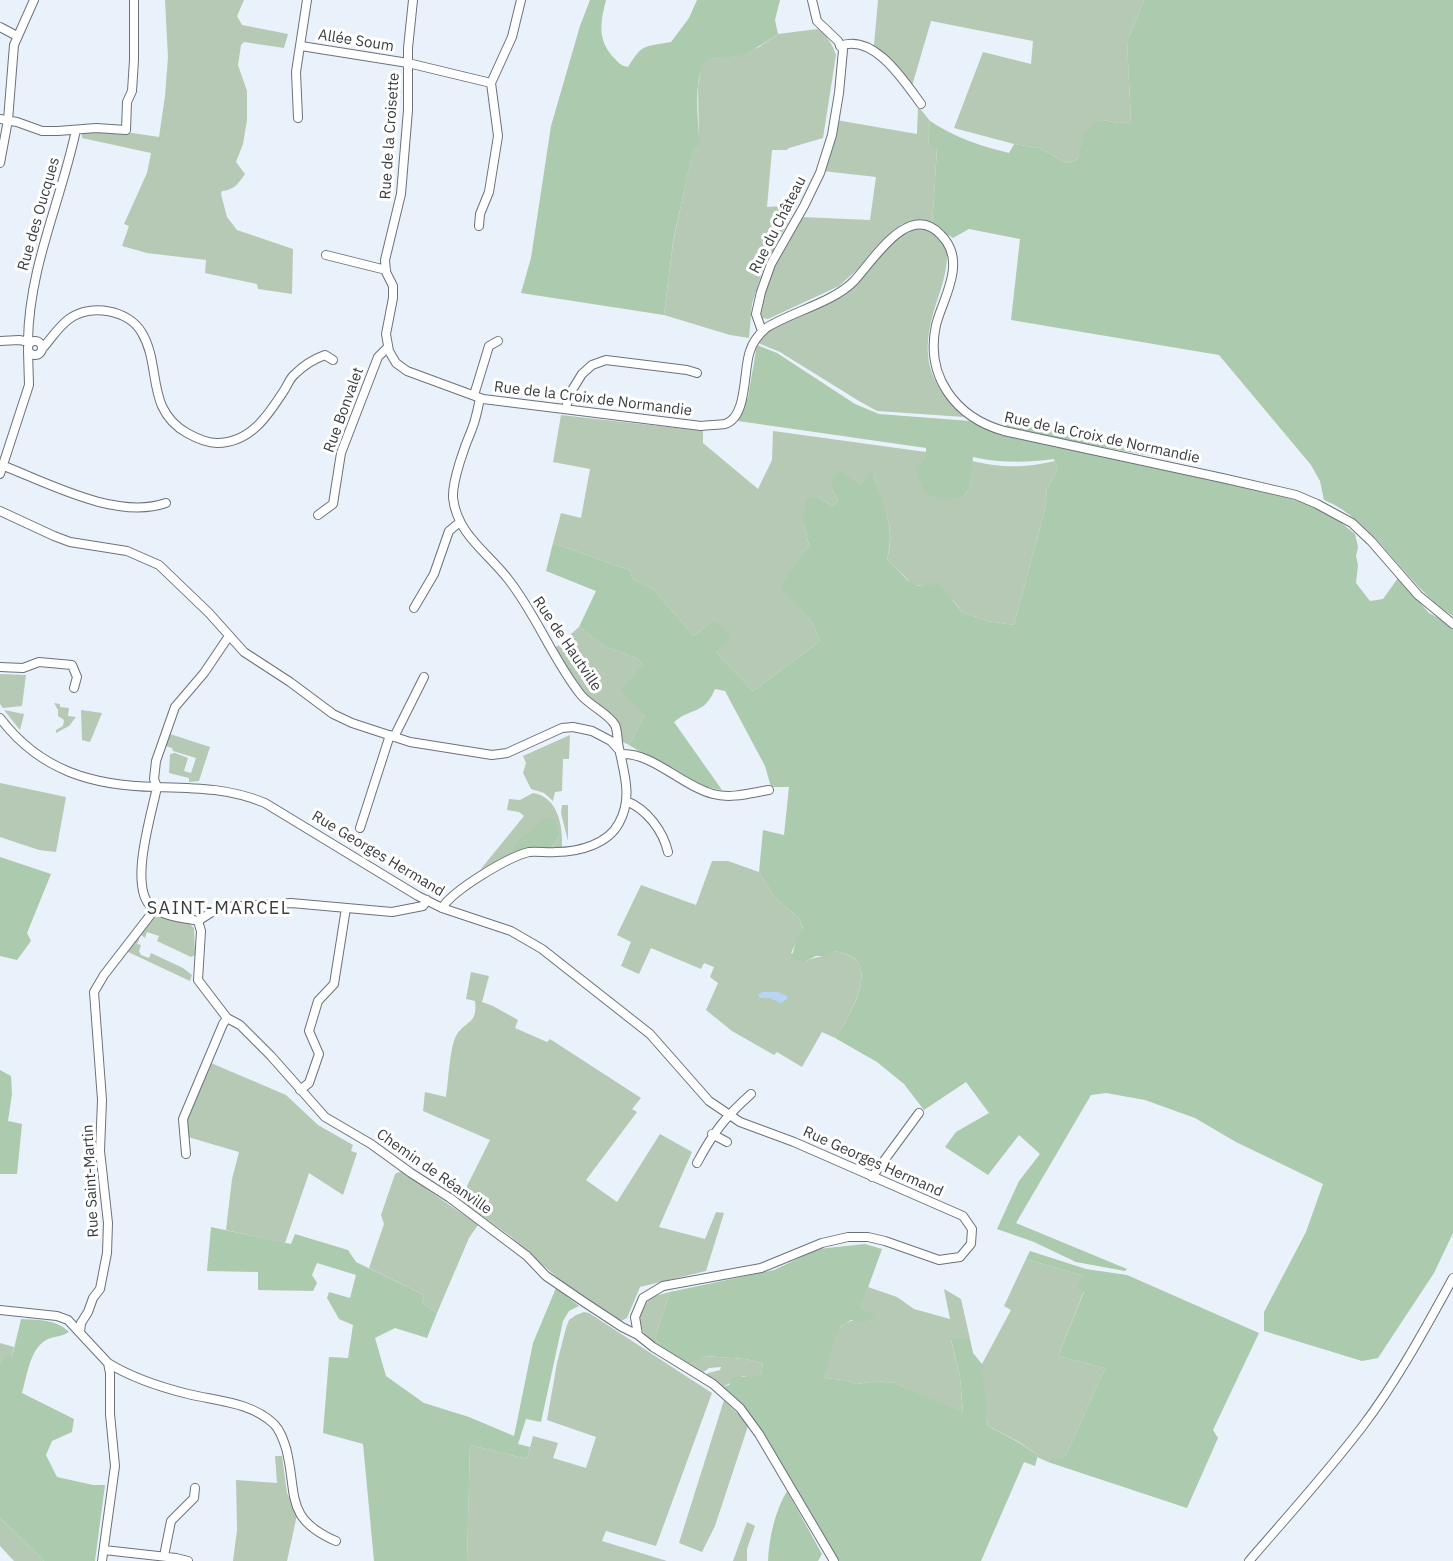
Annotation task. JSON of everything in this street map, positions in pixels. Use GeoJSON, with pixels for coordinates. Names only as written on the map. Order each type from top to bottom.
{"type":"FeatureCollection","features":[{"type":"Feature","properties":{"kind":"street"},"geometry":{"type":"LineString","coordinates":[[0,163],[14,45],[34,0]]}},
{"type":"Feature","properties":{"kind":"street"},"geometry":{"type":"LineString","coordinates":[[4,120],[42,131],[96,128],[126,130],[127,102],[132,91],[134,60],[134,0]]}},
{"type":"Feature","properties":{"kind":"street"},"geometry":{"type":"LineString","coordinates":[[298,118],[296,72],[307,0]]}},
{"type":"Feature","properties":{"kind":"street","name":"Rue de la Croisette"},"geometry":{"type":"LineString","coordinates":[[388,346],[386,334],[393,286],[386,270],[385,260],[401,194],[408,110],[408,63],[413,0]]}},
{"type":"Feature","properties":{"kind":"street"},"geometry":{"type":"LineString","coordinates":[[479,226],[480,214],[489,192],[498,136],[491,83],[512,37],[521,0]]}},
{"type":"Feature","properties":{"kind":"street"},"geometry":{"type":"LineString","coordinates":[[812,0],[817,21],[840,46],[849,42],[871,48],[897,71],[921,104]]}},
{"type":"Feature","properties":{"kind":"street"},"geometry":{"type":"LineString","coordinates":[[0,27],[17,36]]}},
{"type":"Feature","properties":{"kind":"street","name":"Allée Soum"},"geometry":{"type":"LineString","coordinates":[[301,46],[408,63],[491,83]]}},
{"type":"Feature","properties":{"kind":"street","name":"Rue du Château"},"geometry":{"type":"LineString","coordinates":[[762,331],[756,314],[771,264],[820,173],[832,135],[843,50],[840,46]]}},
{"type":"Feature","properties":{"kind":"street","name":"Rue des Oucques"},"geometry":{"type":"LineString","coordinates":[[2,470],[29,385],[29,369],[34,347],[34,279],[68,166],[76,130]]}},
{"type":"Feature","properties":{"kind":"street","name":"Rue de la Croix de Normandie"},"geometry":{"type":"LineString","coordinates":[[477,397],[701,426],[726,423],[737,414],[742,402],[749,353],[755,338],[762,331],[848,287],[893,236],[909,226],[924,225],[938,231],[947,241],[952,254],[953,269],[933,342],[936,368],[949,395],[972,418],[987,427],[1078,449],[1296,495],[1352,523],[1371,541],[1418,595],[1453,624]]}},
{"type":"Feature","properties":{"kind":"street"},"geometry":{"type":"LineString","coordinates":[[326,255],[386,270]]}},
{"type":"Feature","properties":{"kind":"street"},"geometry":{"type":"LineString","coordinates":[[0,341],[34,347],[49,339],[69,319],[83,314],[109,311],[132,321],[141,331],[148,345],[159,402],[168,417],[181,430],[196,438],[216,443],[248,435],[262,423],[294,375],[315,358],[325,354],[333,360]]}},
{"type":"Feature","properties":{"kind":"street","name":"Rue de Hautville"},"geometry":{"type":"LineString","coordinates":[[442,908],[457,892],[520,855],[531,852],[569,852],[597,843],[619,825],[626,801],[627,782],[615,725],[582,696],[509,580],[460,522],[453,496],[460,462],[489,346],[498,341]]}},
{"type":"Feature","properties":{"kind":"street"},"geometry":{"type":"LineString","coordinates":[[388,346],[396,363],[407,371],[477,397]]}},
{"type":"Feature","properties":{"kind":"street","name":"Rue Bonvalet"},"geometry":{"type":"LineString","coordinates":[[318,515],[333,504],[341,453],[378,357],[388,346]]}},
{"type":"Feature","properties":{"kind":"street"},"geometry":{"type":"LineString","coordinates":[[566,409],[569,395],[582,374],[592,365],[606,360],[687,370],[697,374]]}},
{"type":"Feature","properties":{"kind":"street"},"geometry":{"type":"LineString","coordinates":[[2,470],[82,497],[136,509],[166,503]]}},
{"type":"Feature","properties":{"kind":"street"},"geometry":{"type":"LineString","coordinates":[[0,511],[70,542],[127,551],[159,565],[209,613],[244,652],[333,714],[352,723],[410,742],[492,755],[507,753],[562,728],[573,727],[592,731],[611,741],[620,752],[646,758],[682,781],[714,794],[732,796],[768,790]]}},
{"type":"Feature","properties":{"kind":"street"},"geometry":{"type":"LineString","coordinates":[[414,608],[434,574],[449,531],[460,522]]}},
{"type":"Feature","properties":{"kind":"street"},"geometry":{"type":"LineString","coordinates":[[229,636],[204,673],[175,707],[156,761],[154,779],[157,787],[142,855],[141,878],[143,894],[147,902],[154,909],[198,921],[225,907],[291,903],[392,912],[423,906],[427,900]]}},
{"type":"Feature","properties":{"kind":"street"},"geometry":{"type":"LineString","coordinates":[[0,667],[23,668],[39,662],[72,665],[77,677],[74,688]]}},
{"type":"Feature","properties":{"kind":"street"},"geometry":{"type":"LineString","coordinates":[[360,828],[392,736],[424,677]]}},
{"type":"Feature","properties":{"kind":"street","name":"Rue Georges Hermand"},"geometry":{"type":"LineString","coordinates":[[0,719],[42,759],[70,774],[93,780],[157,787],[207,788],[245,794],[265,803],[442,908],[510,931],[542,949],[650,1034],[709,1101],[740,1122],[794,1142],[963,1216],[972,1229],[970,1244],[960,1257],[939,1260],[885,1241],[848,1237],[822,1243],[761,1268],[663,1286],[643,1298],[635,1317],[638,1335]]}},
{"type":"Feature","properties":{"kind":"street"},"geometry":{"type":"LineString","coordinates":[[0,731],[17,737]]}},
{"type":"Feature","properties":{"kind":"street"},"geometry":{"type":"LineString","coordinates":[[626,801],[637,805],[646,814],[665,841],[668,852]]}},
{"type":"Feature","properties":{"kind":"street"},"geometry":{"type":"LineString","coordinates":[[300,1090],[309,1083],[318,1054],[309,1031],[318,1001],[334,984],[346,908]]}},
{"type":"Feature","properties":{"kind":"street","name":"Rue Saint-Martin"},"geometry":{"type":"LineString","coordinates":[[80,1333],[81,1323],[100,1289],[108,1253],[108,1223],[100,1150],[102,1100],[94,992],[104,975],[154,909]]}},
{"type":"Feature","properties":{"kind":"street","name":"Chemin de Réanville"},"geometry":{"type":"LineString","coordinates":[[198,921],[201,931],[198,980],[227,1018],[240,1025],[271,1056],[325,1117],[371,1144],[450,1198],[527,1256],[546,1276],[622,1327],[638,1335]]}},
{"type":"Feature","properties":{"kind":"street"},"geometry":{"type":"LineString","coordinates":[[186,1154],[183,1119],[227,1018]]}},
{"type":"Feature","properties":{"kind":"street"},"geometry":{"type":"LineString","coordinates":[[697,1163],[712,1134],[728,1114],[751,1094]]}},
{"type":"Feature","properties":{"kind":"street"},"geometry":{"type":"LineString","coordinates":[[872,1177],[918,1113]]}},
{"type":"Feature","properties":{"kind":"street"},"geometry":{"type":"LineString","coordinates":[[712,1134],[727,1142]]}},
{"type":"Feature","properties":{"kind":"street"},"geometry":{"type":"LineString","coordinates":[[1249,1561],[1305,1498],[1363,1426],[1416,1346],[1453,1278]]}},
{"type":"Feature","properties":{"kind":"street"},"geometry":{"type":"LineString","coordinates":[[0,1310],[57,1316],[82,1316],[88,1312]]}},
{"type":"Feature","properties":{"kind":"street"},"geometry":{"type":"LineString","coordinates":[[57,1316],[68,1320],[108,1363],[124,1373],[150,1383],[238,1405],[266,1418],[276,1426],[287,1454],[292,1492],[299,1513],[307,1524],[320,1534],[336,1541]]}},
{"type":"Feature","properties":{"kind":"street"},"geometry":{"type":"LineString","coordinates":[[638,1335],[653,1347],[713,1384],[740,1408],[759,1434],[834,1561]]}},
{"type":"Feature","properties":{"kind":"street"},"geometry":{"type":"LineString","coordinates":[[102,1561],[115,1467],[108,1363]]}},
{"type":"Feature","properties":{"kind":"street"},"geometry":{"type":"LineString","coordinates":[[164,1556],[171,1521],[194,1498],[195,1488]]}},
{"type":"Feature","properties":{"kind":"street"},"geometry":{"type":"LineString","coordinates":[[104,1550],[164,1556],[188,1561]]}},
{"type":"Feature","properties":{"kind":"green space"},"geometry":{"type":"Polygon","coordinates":[[[165,0],[244,0],[237,16],[242,25],[288,34],[284,48],[244,42],[241,45],[238,65],[247,91],[247,120],[243,144],[236,162],[245,174],[235,186],[222,191],[221,194],[227,217],[237,230],[293,249],[292,294],[258,289],[257,284],[205,273],[206,260],[147,253],[122,246],[129,226],[124,224],[147,173],[151,153],[82,138],[82,132],[126,132],[159,137],[168,57],[165,0]]]}},
{"type":"Feature","properties":{"kind":"green space"},"geometry":{"type":"Polygon","coordinates":[[[590,0],[606,0],[602,17],[603,39],[616,60],[628,67],[645,47],[671,42],[689,18],[697,0],[780,0],[775,20],[778,34],[756,48],[732,57],[709,60],[703,66],[697,100],[700,146],[694,146],[673,242],[664,315],[521,293],[531,258],[551,126],[580,26],[590,0]]]}},
{"type":"Feature","properties":{"kind":"green space"},"geometry":{"type":"Polygon","coordinates":[[[878,0],[1144,0],[1127,41],[1131,122],[1118,123],[1102,120],[1081,143],[1078,159],[1067,163],[1039,148],[1014,144],[954,128],[983,52],[1031,64],[1033,41],[931,21],[912,86],[874,45],[878,0]]]}},
{"type":"Feature","properties":{"kind":"green space"},"geometry":{"type":"Polygon","coordinates":[[[1144,0],[1453,0],[1453,616],[1436,604],[1420,588],[1359,522],[1324,500],[1320,481],[1311,465],[1219,355],[1011,320],[1020,239],[969,229],[953,238],[932,225],[937,149],[928,145],[930,121],[968,141],[1009,153],[1014,144],[1039,148],[1067,163],[1078,159],[1084,136],[1102,120],[1118,123],[1131,122],[1127,41],[1144,0]]]}},
{"type":"Feature","properties":{"kind":"green space"},"geometry":{"type":"Polygon","coordinates":[[[818,29],[829,40],[836,55],[823,138],[787,150],[772,150],[767,207],[784,206],[792,214],[762,272],[752,304],[749,338],[730,335],[664,315],[673,243],[694,145],[699,146],[698,86],[701,69],[706,61],[720,56],[732,57],[759,47],[778,34],[818,29]]]}},
{"type":"Feature","properties":{"kind":"green space"},"geometry":{"type":"Polygon","coordinates":[[[918,106],[930,121],[928,145],[937,148],[932,225],[913,222],[902,224],[891,232],[868,260],[839,286],[768,319],[763,318],[762,295],[767,281],[801,217],[870,220],[876,177],[823,171],[836,120],[917,134],[918,106]]]}},
{"type":"Feature","properties":{"kind":"green space"},"geometry":{"type":"Polygon","coordinates":[[[919,228],[935,236],[947,249],[946,270],[931,322],[928,352],[934,378],[941,391],[964,417],[877,411],[780,352],[758,343],[774,327],[849,291],[899,234],[905,230],[919,228]]]}},
{"type":"Feature","properties":{"kind":"green space"},"geometry":{"type":"Polygon","coordinates":[[[757,345],[777,353],[855,404],[879,414],[970,421],[996,432],[1265,491],[1308,504],[1334,517],[1355,534],[1358,547],[1356,583],[1370,601],[1383,599],[1398,578],[1429,613],[1453,626],[1453,1233],[1434,1273],[1378,1358],[1362,1361],[1264,1331],[1264,1312],[1306,1232],[1323,1184],[1236,1142],[1195,1118],[1145,1100],[1106,1093],[1091,1095],[1016,1223],[1127,1269],[1125,1271],[1076,1262],[1034,1242],[997,1229],[1019,1181],[1040,1154],[1019,1135],[988,1175],[945,1147],[956,1132],[989,1113],[966,1082],[924,1110],[904,1084],[877,1062],[835,1038],[856,1001],[860,989],[861,969],[852,957],[835,951],[827,956],[816,956],[806,961],[791,959],[797,938],[803,928],[799,918],[775,898],[759,872],[763,830],[784,835],[789,787],[771,787],[765,766],[725,691],[715,689],[702,707],[674,722],[722,790],[697,784],[629,745],[645,715],[621,690],[643,665],[636,658],[604,646],[579,627],[596,591],[546,571],[553,543],[629,570],[633,579],[653,589],[694,636],[713,620],[731,637],[716,652],[753,691],[820,641],[812,622],[780,587],[809,545],[803,522],[806,500],[818,497],[833,506],[838,500],[832,489],[833,478],[840,470],[859,485],[871,472],[889,526],[887,559],[915,585],[929,586],[939,583],[962,612],[988,621],[1014,625],[1045,509],[1047,489],[1058,469],[1054,459],[1013,462],[973,457],[970,487],[964,496],[955,499],[939,499],[927,492],[918,478],[916,468],[926,458],[926,448],[738,421],[748,397],[757,345]]]}},
{"type":"Feature","properties":{"kind":"green space"},"geometry":{"type":"Polygon","coordinates":[[[561,415],[703,431],[703,443],[758,489],[772,460],[773,431],[926,452],[926,458],[964,496],[970,487],[972,461],[1014,466],[1055,461],[1058,469],[1047,489],[1045,509],[1014,625],[988,621],[962,612],[953,600],[927,587],[912,584],[887,559],[890,547],[889,527],[874,476],[871,473],[859,485],[832,489],[838,500],[833,506],[818,497],[803,522],[809,545],[781,587],[812,622],[820,641],[753,691],[716,652],[713,620],[694,636],[653,589],[633,579],[629,570],[553,543],[561,513],[581,518],[590,469],[553,462],[561,415]]]}},
{"type":"Feature","properties":{"kind":"green space"},"geometry":{"type":"Polygon","coordinates":[[[1007,419],[1143,443],[1157,457],[1005,429],[1007,419]]]}},
{"type":"Feature","properties":{"kind":"green space"},"geometry":{"type":"Polygon","coordinates":[[[579,627],[604,646],[636,658],[643,665],[645,715],[629,745],[621,741],[612,716],[586,694],[554,649],[579,627]]]}},
{"type":"Feature","properties":{"kind":"green space"},"geometry":{"type":"Polygon","coordinates":[[[0,674],[26,675],[22,706],[3,708],[0,704],[0,674]]]}},
{"type":"Feature","properties":{"kind":"green space"},"geometry":{"type":"Polygon","coordinates":[[[54,703],[60,704],[60,707],[69,708],[68,716],[76,717],[69,726],[56,733],[56,730],[63,726],[64,720],[58,716],[54,703]]]}},
{"type":"Feature","properties":{"kind":"green space"},"geometry":{"type":"Polygon","coordinates":[[[4,710],[24,714],[20,730],[4,710]]]}},
{"type":"Feature","properties":{"kind":"green space"},"geometry":{"type":"Polygon","coordinates":[[[81,710],[102,713],[90,742],[82,740],[81,710]]]}},
{"type":"Feature","properties":{"kind":"green space"},"geometry":{"type":"Polygon","coordinates":[[[170,734],[210,747],[199,781],[189,782],[189,778],[169,773],[170,754],[175,753],[188,758],[184,771],[191,773],[196,758],[173,751],[172,748],[166,746],[170,734]]]}},
{"type":"Feature","properties":{"kind":"green space"},"geometry":{"type":"Polygon","coordinates":[[[570,735],[569,759],[563,759],[562,791],[555,792],[553,801],[544,793],[531,789],[523,773],[526,763],[523,756],[570,735]]]}},
{"type":"Feature","properties":{"kind":"green space"},"geometry":{"type":"Polygon","coordinates":[[[0,783],[66,797],[56,852],[39,850],[0,837],[0,783]]]}},
{"type":"Feature","properties":{"kind":"green space"},"geometry":{"type":"Polygon","coordinates":[[[533,793],[548,800],[553,806],[560,822],[562,847],[551,848],[559,836],[514,847],[514,852],[480,870],[524,816],[519,812],[507,810],[509,799],[520,800],[533,793]]]}},
{"type":"Feature","properties":{"kind":"green space"},"geometry":{"type":"Polygon","coordinates":[[[562,805],[568,805],[568,841],[561,813],[562,805]]]}},
{"type":"Feature","properties":{"kind":"green space"},"geometry":{"type":"Polygon","coordinates":[[[546,818],[555,820],[559,836],[551,848],[514,852],[514,847],[523,837],[546,818]]]}},
{"type":"Feature","properties":{"kind":"green space"},"geometry":{"type":"Polygon","coordinates":[[[0,857],[51,874],[27,933],[31,941],[17,960],[0,956],[0,857]]]}},
{"type":"Feature","properties":{"kind":"green space"},"geometry":{"type":"Polygon","coordinates":[[[712,861],[728,861],[759,872],[775,898],[799,918],[803,929],[791,953],[806,961],[835,951],[855,959],[861,969],[860,989],[845,1022],[835,1038],[822,1032],[802,1067],[777,1052],[774,1055],[732,1031],[706,1010],[718,983],[710,977],[714,967],[704,963],[701,969],[651,948],[639,974],[621,966],[631,942],[617,935],[641,885],[696,905],[712,861]]]}},
{"type":"Feature","properties":{"kind":"green space"},"geometry":{"type":"Polygon","coordinates":[[[161,916],[189,923],[194,928],[195,955],[191,957],[157,941],[159,936],[147,932],[145,938],[141,935],[137,944],[141,945],[139,951],[141,955],[149,958],[151,953],[183,968],[192,975],[190,981],[126,951],[154,918],[161,916]]]}},
{"type":"Feature","properties":{"kind":"green space"},"geometry":{"type":"Polygon","coordinates":[[[471,972],[489,976],[482,1002],[518,1020],[515,1028],[547,1042],[550,1039],[641,1098],[632,1109],[637,1112],[586,1180],[617,1202],[660,1134],[692,1152],[659,1227],[705,1239],[716,1212],[724,1213],[706,1271],[640,1287],[627,1318],[619,1322],[570,1289],[510,1236],[460,1200],[490,1140],[423,1111],[425,1092],[446,1097],[454,1041],[475,1014],[475,1001],[466,999],[471,972]]]}},
{"type":"Feature","properties":{"kind":"green space"},"geometry":{"type":"Polygon","coordinates":[[[211,1063],[286,1095],[318,1125],[353,1145],[351,1151],[357,1153],[343,1195],[309,1173],[285,1243],[226,1230],[232,1179],[239,1152],[188,1137],[188,1118],[211,1063]]]}},
{"type":"Feature","properties":{"kind":"green space"},"geometry":{"type":"Polygon","coordinates":[[[0,1070],[11,1076],[12,1094],[8,1121],[22,1124],[17,1174],[0,1174],[0,1070]]]}},
{"type":"Feature","properties":{"kind":"green space"},"geometry":{"type":"Polygon","coordinates":[[[401,1171],[478,1225],[469,1238],[437,1313],[422,1303],[424,1295],[369,1268],[384,1224],[381,1215],[395,1174],[401,1171]]]}},
{"type":"Feature","properties":{"kind":"green space"},"geometry":{"type":"Polygon","coordinates":[[[211,1227],[291,1244],[295,1234],[348,1250],[356,1262],[424,1295],[422,1303],[437,1313],[427,1338],[395,1328],[375,1338],[386,1376],[424,1403],[469,1417],[514,1436],[533,1343],[556,1288],[579,1306],[569,1311],[563,1321],[541,1422],[526,1419],[518,1444],[530,1447],[527,1459],[470,1445],[467,1561],[374,1561],[363,1444],[323,1433],[329,1357],[348,1358],[353,1325],[339,1319],[327,1298],[329,1292],[350,1298],[356,1275],[317,1263],[312,1275],[317,1283],[313,1291],[258,1290],[258,1272],[207,1271],[211,1227]]]}},
{"type":"Feature","properties":{"kind":"green space"},"geometry":{"type":"Polygon","coordinates":[[[865,1244],[882,1249],[861,1307],[876,1315],[865,1322],[851,1320],[841,1326],[834,1338],[824,1378],[857,1384],[877,1381],[895,1383],[963,1413],[960,1377],[951,1339],[970,1339],[973,1353],[982,1364],[988,1426],[1038,1455],[1035,1466],[1024,1462],[981,1561],[838,1561],[757,1425],[737,1399],[723,1387],[729,1385],[733,1377],[761,1376],[763,1363],[745,1359],[705,1356],[690,1364],[662,1347],[655,1338],[670,1292],[774,1270],[818,1249],[865,1244]]]}},
{"type":"Feature","properties":{"kind":"green space"},"geometry":{"type":"Polygon","coordinates":[[[1030,1251],[1086,1269],[1127,1275],[1259,1333],[1213,1430],[1218,1438],[1187,1508],[1048,1462],[1050,1459],[1060,1459],[1066,1455],[1105,1368],[1058,1356],[1084,1292],[1078,1287],[1084,1276],[1026,1259],[1030,1251]]]}},
{"type":"Feature","properties":{"kind":"green space"},"geometry":{"type":"Polygon","coordinates":[[[1026,1259],[1084,1276],[1084,1291],[1058,1356],[1105,1368],[1066,1455],[1060,1459],[1050,1459],[1048,1462],[1037,1457],[1038,1455],[1019,1442],[988,1426],[984,1413],[986,1405],[982,1364],[1011,1310],[1004,1306],[1026,1259]]]}},
{"type":"Feature","properties":{"kind":"green space"},"geometry":{"type":"Polygon","coordinates":[[[868,1287],[897,1297],[914,1309],[950,1319],[944,1289],[961,1299],[970,1339],[951,1340],[960,1377],[963,1414],[895,1383],[877,1381],[857,1384],[824,1378],[830,1346],[837,1331],[848,1322],[875,1315],[861,1307],[868,1287]]]}},
{"type":"Feature","properties":{"kind":"green space"},"geometry":{"type":"Polygon","coordinates":[[[670,1292],[655,1338],[662,1347],[647,1337],[643,1331],[640,1326],[641,1313],[651,1297],[670,1292]]]}},
{"type":"Feature","properties":{"kind":"green space"},"geometry":{"type":"Polygon","coordinates":[[[584,1312],[589,1313],[712,1393],[656,1546],[606,1531],[602,1541],[667,1561],[467,1561],[470,1445],[527,1459],[533,1436],[558,1443],[553,1458],[586,1468],[596,1437],[547,1420],[566,1328],[569,1320],[584,1312]]]}},
{"type":"Feature","properties":{"kind":"green space"},"geometry":{"type":"Polygon","coordinates":[[[21,1319],[53,1322],[69,1332],[46,1340],[36,1350],[22,1393],[74,1419],[72,1432],[52,1441],[46,1455],[57,1477],[93,1485],[105,1485],[95,1561],[44,1561],[0,1518],[0,1362],[4,1357],[12,1357],[21,1319]]]}},
{"type":"Feature","properties":{"kind":"green space"},"geometry":{"type":"Polygon","coordinates":[[[0,1343],[14,1347],[12,1357],[4,1357],[0,1362],[0,1343]]]}},
{"type":"Feature","properties":{"kind":"green space"},"geometry":{"type":"Polygon","coordinates":[[[704,1356],[745,1359],[763,1363],[761,1376],[754,1378],[743,1376],[723,1387],[706,1376],[708,1373],[720,1370],[721,1367],[709,1368],[702,1373],[690,1364],[704,1356]]]}},
{"type":"Feature","properties":{"kind":"green space"},"geometry":{"type":"Polygon","coordinates":[[[724,1400],[748,1426],[715,1526],[702,1552],[679,1543],[724,1400]]]}},
{"type":"Feature","properties":{"kind":"green space"},"geometry":{"type":"Polygon","coordinates":[[[275,1456],[282,1456],[287,1493],[297,1515],[287,1561],[233,1561],[237,1530],[236,1480],[277,1483],[275,1456]]]}},
{"type":"Feature","properties":{"kind":"green space"},"geometry":{"type":"Polygon","coordinates":[[[787,1491],[822,1554],[818,1561],[768,1561],[773,1525],[787,1491]]]}},
{"type":"Feature","properties":{"kind":"green space"},"geometry":{"type":"Polygon","coordinates":[[[0,1518],[44,1561],[14,1561],[0,1546],[0,1518]]]}},
{"type":"Feature","properties":{"kind":"green space"},"geometry":{"type":"Polygon","coordinates":[[[747,1522],[755,1526],[747,1549],[747,1561],[733,1561],[747,1522]]]}},
{"type":"Feature","properties":{"kind":"water"},"geometry":{"type":"Polygon","coordinates":[[[762,992],[778,992],[787,996],[787,999],[781,1003],[770,998],[760,998],[758,995],[762,992]]]}},
{"type":"Feature","properties":{"kind":"district","name":"SAINT-MARCEL"},"geometry":{"type":"Point","coordinates":[219,909]}}]}
